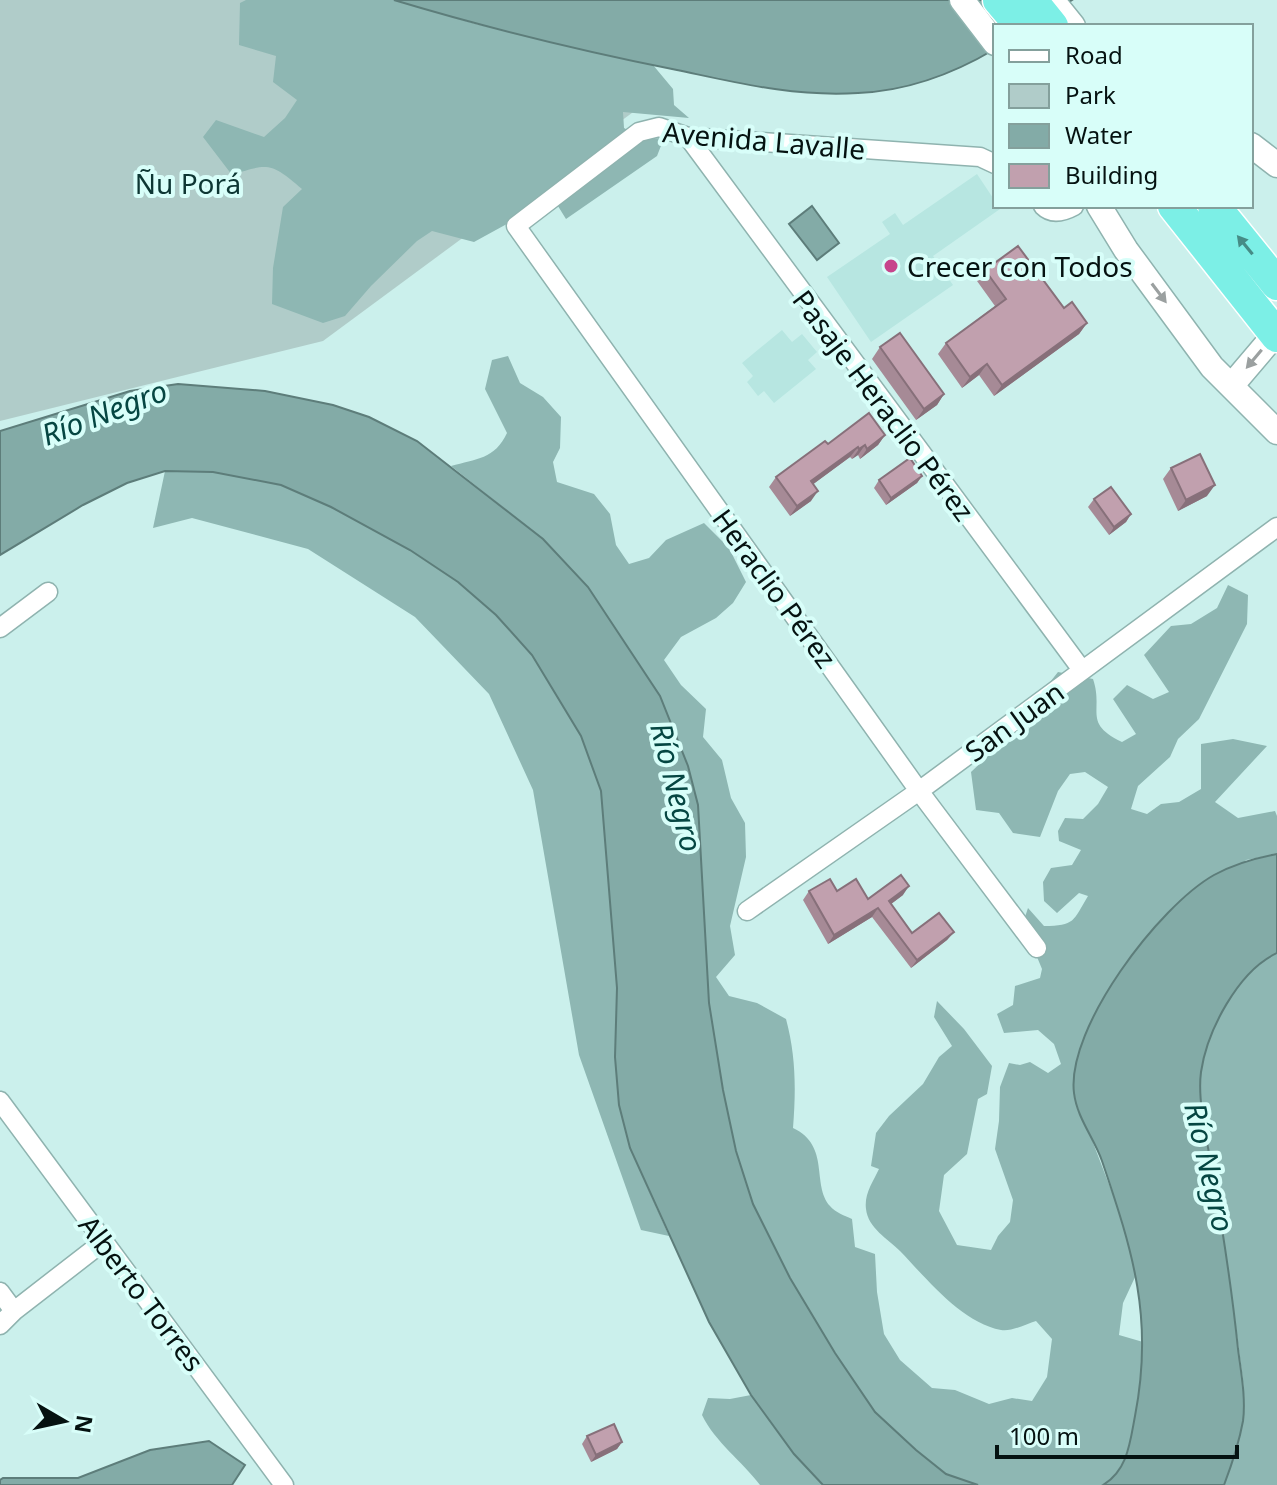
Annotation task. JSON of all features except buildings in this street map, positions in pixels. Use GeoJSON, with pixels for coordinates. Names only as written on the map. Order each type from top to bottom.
{"type":"FeatureCollection","features":[{"type":"Feature","properties":{"kind":"highway"},"geometry":{"type":"LineString","coordinates":[[999,0],[1019,24]]}},
{"type":"Feature","properties":{"kind":"highway"},"geometry":{"type":"LineString","coordinates":[[1031,0],[1050,24]]}},
{"type":"Feature","properties":{"kind":"highway"},"geometry":{"type":"LineString","coordinates":[[1176,208],[1276,334]]}},
{"type":"Feature","properties":{"kind":"highway"},"geometry":{"type":"LineString","coordinates":[[1216,208],[1277,284]]}},
{"type":"Feature","properties":{"kind":"street"},"geometry":{"type":"LineString","coordinates":[[962,0],[993,40]]}},
{"type":"Feature","properties":{"kind":"street"},"geometry":{"type":"LineString","coordinates":[[1052,0],[1071,24]]}},
{"type":"Feature","properties":{"kind":"street","name":"Avenida Lavalle"},"geometry":{"type":"LineString","coordinates":[[516,226],[639,132],[659,127],[688,137],[980,157],[993,163]]}},
{"type":"Feature","properties":{"kind":"street","name":"Pasaje Heraclio Pérez"},"geometry":{"type":"LineString","coordinates":[[688,137],[1082,670]]}},
{"type":"Feature","properties":{"kind":"street"},"geometry":{"type":"LineString","coordinates":[[1253,147],[1277,165]]}},
{"type":"Feature","properties":{"kind":"street"},"geometry":{"type":"LineString","coordinates":[[1045,208],[1062,212],[1070,208]]}},
{"type":"Feature","properties":{"kind":"street"},"geometry":{"type":"LineString","coordinates":[[1100,208],[1126,250],[1212,367],[1277,432]]}},
{"type":"Feature","properties":{"kind":"street","name":"Heraclio Pérez"},"geometry":{"type":"LineString","coordinates":[[516,226],[919,791],[1037,948]]}},
{"type":"Feature","properties":{"kind":"street"},"geometry":{"type":"LineString","coordinates":[[1232,385],[1276,334]]}},
{"type":"Feature","properties":{"kind":"street","name":"San Juan"},"geometry":{"type":"LineString","coordinates":[[747,911],[919,791],[1277,527]]}},
{"type":"Feature","properties":{"kind":"street"},"geometry":{"type":"LineString","coordinates":[[0,628],[48,592]]}},
{"type":"Feature","properties":{"kind":"street","name":"Alberto Torres"},"geometry":{"type":"LineString","coordinates":[[0,1101],[284,1485]]}},
{"type":"Feature","properties":{"kind":"street"},"geometry":{"type":"LineString","coordinates":[[0,1325],[103,1242]]}},
{"type":"Feature","properties":{"kind":"street"},"geometry":{"type":"LineString","coordinates":[[0,1292],[14,1311]]}},
{"type":"Feature","properties":{"kind":"shaded area"},"geometry":{"type":"Polygon","coordinates":[[[246,0],[394,0],[476,24],[653,65],[673,89],[674,105],[689,118],[623,112],[624,128],[644,139],[664,138],[657,156],[566,219],[548,190],[518,218],[474,242],[432,231],[417,241],[345,316],[323,323],[272,304],[273,268],[283,207],[302,189],[284,174],[270,168],[255,168],[232,175],[203,137],[216,120],[264,137],[285,118],[297,100],[273,82],[276,56],[239,45],[240,3],[246,0]]]}},
{"type":"Feature","properties":{"kind":"shaded area","name":"Crecer con Todos"},"geometry":{"type":"Polygon","coordinates":[[[977,174],[993,198],[993,208],[1000,209],[933,256],[953,285],[871,342],[827,277],[890,234],[882,222],[895,213],[903,225],[977,174]]]}},
{"type":"Feature","properties":{"kind":"shaded area"},"geometry":{"type":"Polygon","coordinates":[[[782,330],[792,342],[802,334],[817,352],[808,360],[816,369],[774,403],[764,391],[758,396],[747,382],[753,376],[742,363],[782,330]]]}},
{"type":"Feature","properties":{"kind":"shaded area"},"geometry":{"type":"Polygon","coordinates":[[[508,356],[520,383],[543,397],[561,417],[560,448],[553,462],[557,482],[594,494],[610,514],[616,545],[629,564],[649,558],[666,540],[704,523],[729,548],[746,582],[733,603],[716,618],[681,637],[664,660],[681,685],[706,709],[703,737],[722,760],[731,798],[745,823],[746,857],[730,926],[735,955],[716,977],[729,996],[757,1003],[786,1019],[794,1073],[793,1128],[812,1145],[830,1206],[852,1219],[855,1247],[875,1254],[884,1334],[900,1360],[932,1388],[955,1390],[989,1404],[1012,1398],[1032,1401],[1047,1377],[1052,1339],[1036,1321],[1001,1330],[972,1318],[933,1286],[874,1227],[868,1216],[866,1198],[879,1169],[871,1166],[876,1133],[923,1084],[939,1057],[952,1046],[934,1017],[937,1001],[964,1029],[992,1066],[987,1094],[978,1099],[967,1154],[944,1175],[939,1211],[957,1245],[991,1250],[1010,1222],[1013,1200],[995,1149],[1000,1087],[1009,1063],[1020,1065],[1030,1062],[1048,1073],[1061,1064],[1054,1044],[1038,1030],[1004,1033],[997,1014],[1013,1005],[1015,986],[1040,978],[1042,969],[1023,923],[1028,908],[1044,926],[1062,925],[1076,916],[1088,896],[1079,893],[1057,913],[1044,901],[1043,882],[1051,868],[1072,865],[1081,850],[1059,841],[1058,831],[1065,818],[1083,819],[1098,804],[1108,787],[1085,772],[1070,774],[1058,791],[1040,837],[1013,833],[999,813],[976,810],[971,772],[991,753],[1033,725],[1039,696],[1058,672],[1093,679],[1098,722],[1102,729],[1122,742],[1136,734],[1113,699],[1127,685],[1153,699],[1169,692],[1144,655],[1171,626],[1191,624],[1217,608],[1228,585],[1248,595],[1247,624],[1199,719],[1178,739],[1170,757],[1138,786],[1131,809],[1147,814],[1161,804],[1179,802],[1201,789],[1201,744],[1233,739],[1267,746],[1215,802],[1238,818],[1275,811],[1277,854],[1246,860],[1076,1067],[1074,1093],[1118,1208],[1131,1247],[1136,1275],[1123,1303],[1119,1335],[1143,1342],[1139,1399],[1131,1441],[1115,1474],[1103,1485],[978,1485],[946,1474],[875,1412],[790,1278],[753,1204],[736,1151],[709,1003],[698,805],[688,765],[660,696],[588,587],[543,539],[451,466],[491,453],[507,433],[485,389],[492,360],[508,356]]]}},
{"type":"Feature","properties":{"kind":"shaded area"},"geometry":{"type":"Polygon","coordinates":[[[165,471],[213,472],[280,485],[331,507],[410,550],[458,581],[496,615],[532,655],[581,736],[601,791],[617,988],[615,1057],[619,1105],[630,1148],[669,1236],[641,1230],[579,1055],[533,790],[489,694],[415,617],[308,549],[192,518],[153,528],[165,471]]]}},
{"type":"Feature","properties":{"kind":"shaded area"},"geometry":{"type":"Polygon","coordinates":[[[1277,953],[1277,1485],[1224,1485],[1241,1429],[1244,1392],[1202,1108],[1201,1072],[1217,1021],[1237,988],[1250,973],[1277,953]]]}},
{"type":"Feature","properties":{"kind":"shaded area"},"geometry":{"type":"Polygon","coordinates":[[[751,1395],[794,1454],[823,1485],[760,1485],[714,1434],[702,1415],[708,1398],[730,1399],[751,1395]]]}},
{"type":"Feature","properties":{"kind":"green space","name":"Ñu Porá"},"geometry":{"type":"Polygon","coordinates":[[[0,0],[371,0],[663,90],[323,341],[0,421],[0,0]]]}},
{"type":"Feature","properties":{"kind":"water"},"geometry":{"type":"Polygon","coordinates":[[[394,0],[1072,0],[1035,24],[993,24],[993,50],[963,66],[912,85],[877,92],[834,94],[767,88],[641,63],[394,0]]]}},
{"type":"Feature","properties":{"kind":"water"},"geometry":{"type":"Polygon","coordinates":[[[812,206],[839,243],[817,260],[789,224],[812,206]]]}},
{"type":"Feature","properties":{"kind":"water","name":"Río Negro"},"geometry":{"type":"Polygon","coordinates":[[[178,384],[265,391],[333,405],[369,417],[417,441],[543,539],[588,587],[660,696],[688,766],[698,805],[709,1003],[736,1151],[753,1204],[790,1278],[875,1412],[946,1474],[978,1485],[823,1485],[794,1454],[751,1395],[709,1322],[630,1148],[619,1105],[615,1057],[617,988],[601,791],[581,736],[532,655],[496,615],[458,582],[410,550],[331,507],[281,485],[213,472],[165,471],[127,483],[83,505],[0,555],[0,431],[130,391],[178,384]]]}},
{"type":"Feature","properties":{"kind":"water","name":"Río Negro"},"geometry":{"type":"Polygon","coordinates":[[[1277,854],[1277,953],[1250,973],[1217,1021],[1204,1056],[1200,1084],[1243,1385],[1243,1421],[1237,1445],[1224,1485],[1103,1485],[1118,1472],[1129,1445],[1140,1381],[1141,1317],[1123,1226],[1102,1161],[1076,1102],[1075,1066],[1100,1004],[1120,971],[1168,913],[1214,875],[1245,862],[1277,854]]]}},
{"type":"Feature","properties":{"kind":"water"},"geometry":{"type":"Polygon","coordinates":[[[209,1441],[245,1465],[232,1485],[0,1485],[3,1478],[78,1478],[150,1450],[209,1441]]]}},
{"type":"Feature","properties":{"kind":"place","name":"Crecer con Todos"},"geometry":{"type":"Point","coordinates":[891,266]}}]}
